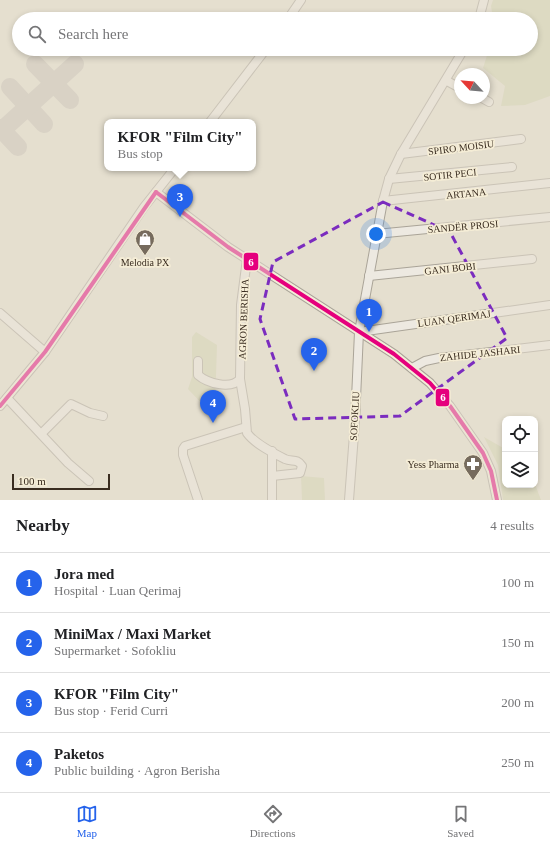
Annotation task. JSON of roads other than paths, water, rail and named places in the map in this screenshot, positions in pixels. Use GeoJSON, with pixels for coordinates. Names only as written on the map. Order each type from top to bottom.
{"type":"FeatureCollection","features":[{"type":"Feature","properties":{"kind":"street"},"geometry":{"type":"LineString","coordinates":[[293,12],[301,0]]}},
{"type":"Feature","properties":{"kind":"street"},"geometry":{"type":"LineString","coordinates":[[481,12],[484,0]]}},
{"type":"Feature","properties":{"kind":"street"},"geometry":{"type":"LineString","coordinates":[[212,119],[261,56]]}},
{"type":"Feature","properties":{"kind":"street"},"geometry":{"type":"LineString","coordinates":[[359,332],[376,234],[388,179],[401,154],[447,81],[460,56]]}},
{"type":"Feature","properties":{"kind":"street"},"geometry":{"type":"LineString","coordinates":[[447,81],[454,85]]}},
{"type":"Feature","properties":{"kind":"street","name":"SPIRO MOISIU"},"geometry":{"type":"LineString","coordinates":[[401,154],[521,139]]}},
{"type":"Feature","properties":{"kind":"street","name":"SOTIR PECI"},"geometry":{"type":"LineString","coordinates":[[388,179],[512,167]]}},
{"type":"Feature","properties":{"kind":"street"},"geometry":{"type":"LineString","coordinates":[[0,406],[44,352],[144,207],[173,171]]}},
{"type":"Feature","properties":{"kind":"street","name":"ARTANA"},"geometry":{"type":"LineString","coordinates":[[383,201],[550,183]]}},
{"type":"Feature","properties":{"kind":"street"},"geometry":{"type":"LineString","coordinates":[[156,192],[204,229],[247,259],[394,354],[412,368],[441,395],[477,443],[491,471],[497,500]]}},
{"type":"Feature","properties":{"kind":"street","name":"SANDËR PROSI"},"geometry":{"type":"LineString","coordinates":[[376,234],[550,217]]}},
{"type":"Feature","properties":{"kind":"street","name":"AGRON BERISHA"},"geometry":{"type":"LineString","coordinates":[[246,427],[245,409],[240,379],[241,305],[247,259]]}},
{"type":"Feature","properties":{"kind":"street","name":"GANI BOBI"},"geometry":{"type":"LineString","coordinates":[[369,276],[532,259]]}},
{"type":"Feature","properties":{"kind":"street","name":"LUAN QERIMAJ"},"geometry":{"type":"LineString","coordinates":[[359,332],[550,306]]}},
{"type":"Feature","properties":{"kind":"street"},"geometry":{"type":"LineString","coordinates":[[0,312],[44,352]]}},
{"type":"Feature","properties":{"kind":"street","name":"SOFOKLIU"},"geometry":{"type":"LineString","coordinates":[[349,500],[355,421],[359,332]]}},
{"type":"Feature","properties":{"kind":"street","name":"ZAHIDE JASHARI"},"geometry":{"type":"LineString","coordinates":[[412,368],[425,361],[439,358],[550,345]]}},
{"type":"Feature","properties":{"kind":"street"},"geometry":{"type":"LineString","coordinates":[[198,361],[198,375],[215,383],[231,384],[240,379]]}},
{"type":"Feature","properties":{"kind":"street"},"geometry":{"type":"LineString","coordinates":[[7,398],[42,433],[68,463],[89,481]]}},
{"type":"Feature","properties":{"kind":"street"},"geometry":{"type":"LineString","coordinates":[[42,433],[71,404],[90,413],[103,416]]}},
{"type":"Feature","properties":{"kind":"street"},"geometry":{"type":"LineString","coordinates":[[198,500],[183,455],[183,449],[185,446],[246,427],[247,433],[250,437],[288,460],[296,460],[302,466],[302,471],[300,473],[272,476]]}},
{"type":"Feature","properties":{"kind":"street"},"geometry":{"type":"LineString","coordinates":[[272,451],[272,500]]}},
{"type":"Feature","properties":{"kind":"place","name":"KFOR \"Film City\""},"geometry":{"type":"Point","coordinates":[180,217]}},
{"type":"Feature","properties":{"kind":"place","name":"Melodia PX"},"geometry":{"type":"Point","coordinates":[145,256]}},
{"type":"Feature","properties":{"kind":"place","name":"Jora med"},"geometry":{"type":"Point","coordinates":[369,332]}},
{"type":"Feature","properties":{"kind":"place","name":"MiniMax / Maxi Market"},"geometry":{"type":"Point","coordinates":[314,371]}},
{"type":"Feature","properties":{"kind":"place","name":"Paketos"},"geometry":{"type":"Point","coordinates":[213,423]}},
{"type":"Feature","properties":{"kind":"place","name":"Yess Pharma"},"geometry":{"type":"Point","coordinates":[473,481]}}]}
